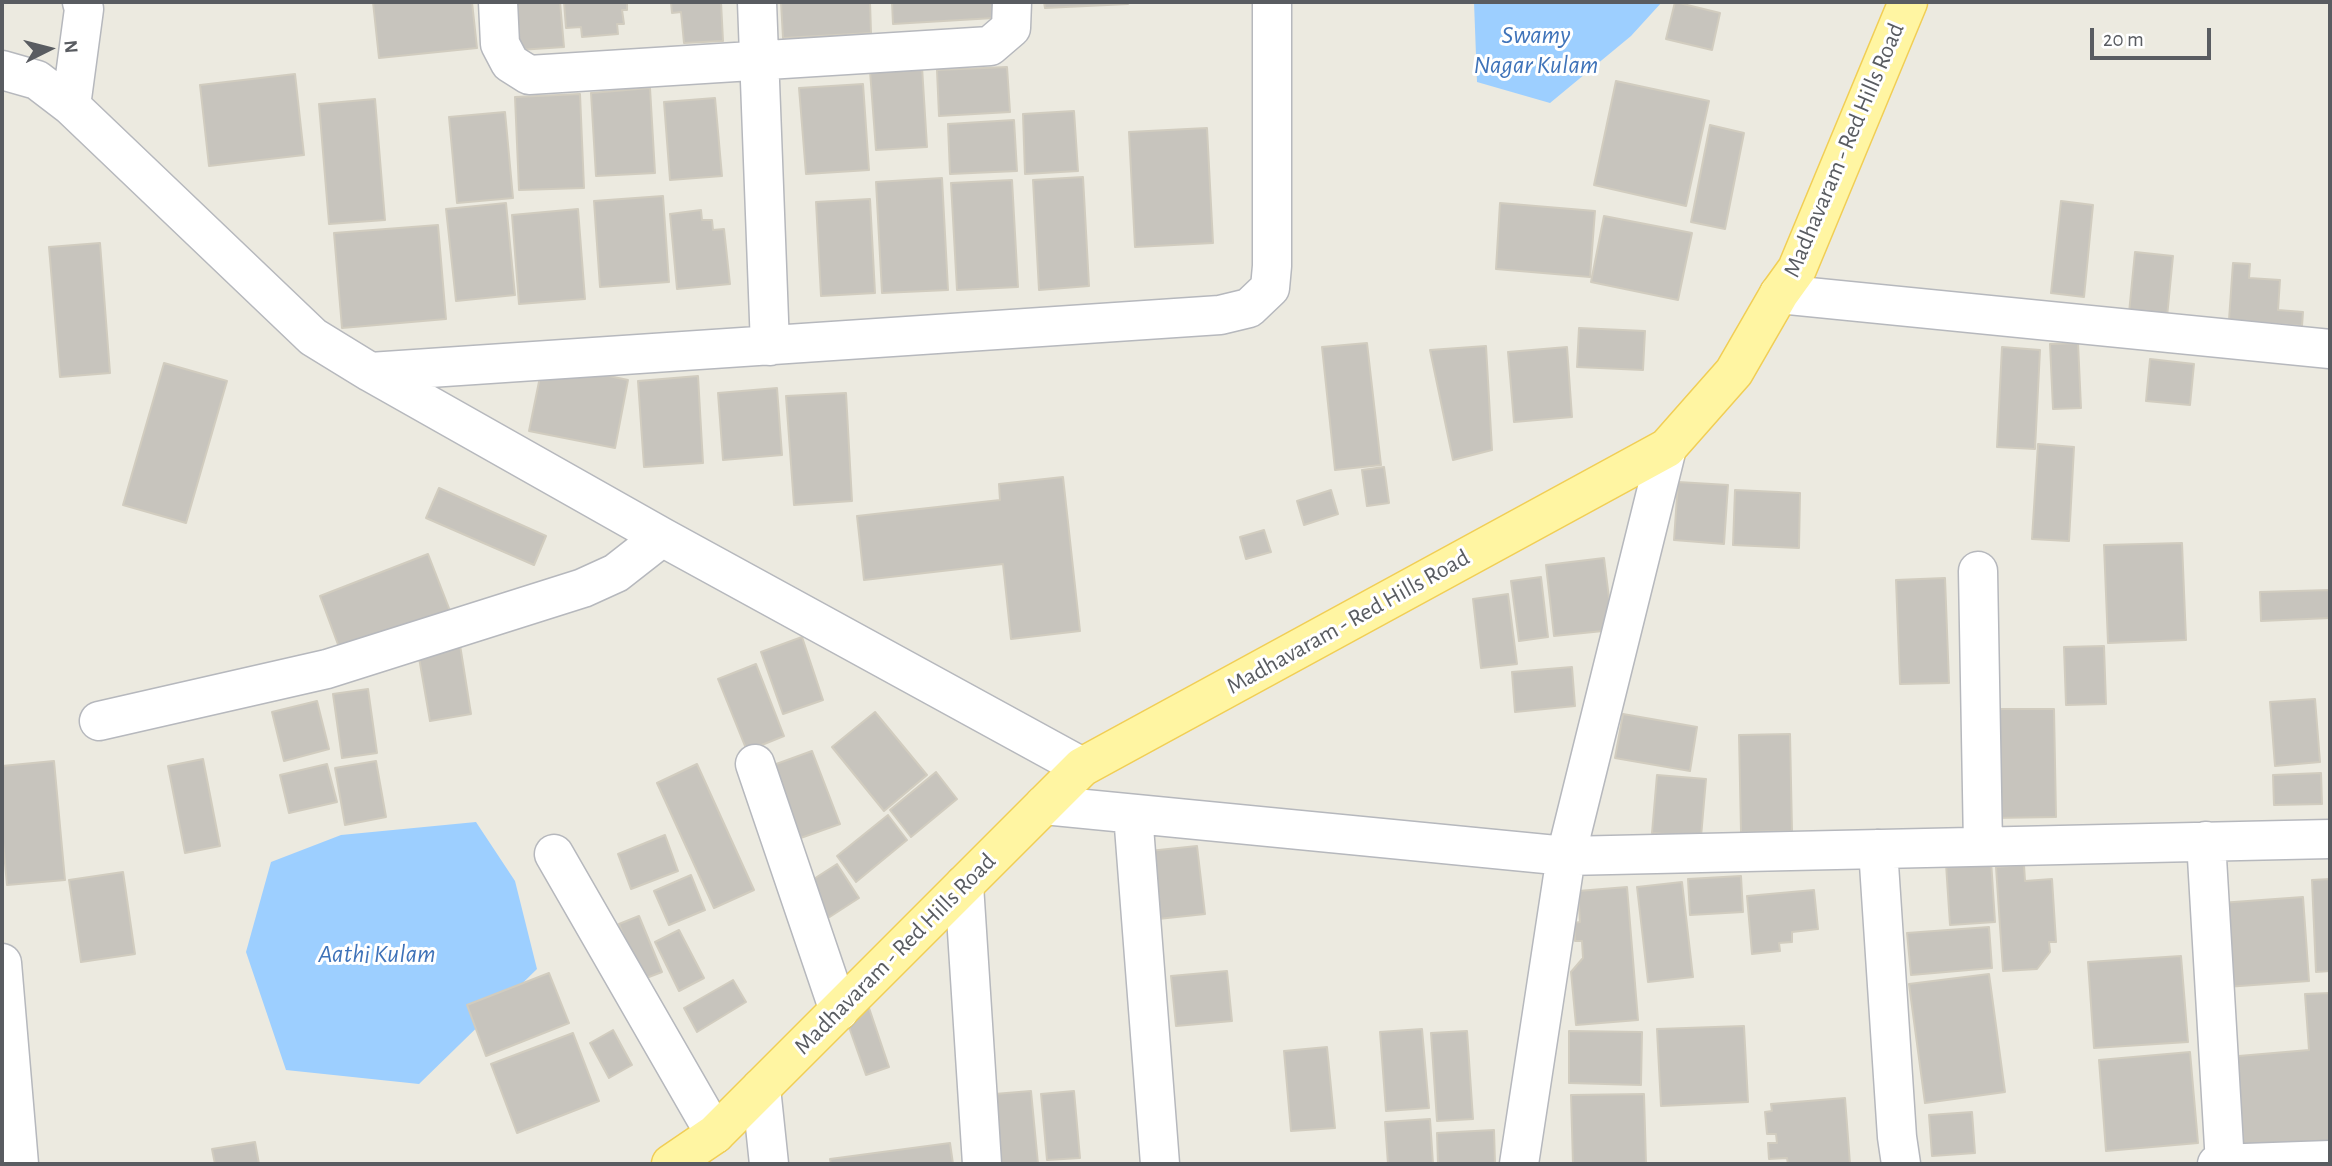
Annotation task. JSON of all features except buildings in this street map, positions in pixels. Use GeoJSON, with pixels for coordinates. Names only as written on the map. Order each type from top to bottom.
{"type":"FeatureCollection","features":[{"type":"Feature","properties":{"kind":"main road","name":"Madhavaram - Red Hills Road"},"geometry":{"type":"LineString","coordinates":[[671,1164],[715,1134],[1082,767],[1667,448],[1734,372],[1779,294],[1797,269],[1908,2]]}},
{"type":"Feature","properties":{"kind":"street"},"geometry":{"type":"LineString","coordinates":[[71,106],[84,9],[82,2]]}},
{"type":"Feature","properties":{"kind":"street"},"geometry":{"type":"LineString","coordinates":[[498,2],[500,44],[510,63],[529,75],[990,46],[1011,28],[1012,2]]}},
{"type":"Feature","properties":{"kind":"street"},"geometry":{"type":"LineString","coordinates":[[757,2],[770,346]]}},
{"type":"Feature","properties":{"kind":"street"},"geometry":{"type":"LineString","coordinates":[[370,372],[1220,315],[1249,308],[1270,288],[1272,266],[1272,2]]}},
{"type":"Feature","properties":{"kind":"street"},"geometry":{"type":"LineString","coordinates":[[2,70],[37,80],[71,106],[313,337],[662,537],[1082,767]]}},
{"type":"Feature","properties":{"kind":"street"},"geometry":{"type":"LineString","coordinates":[[1779,294],[2330,349]]}},
{"type":"Feature","properties":{"kind":"street"},"geometry":{"type":"LineString","coordinates":[[1520,1164],[1566,856],[1667,448]]}},
{"type":"Feature","properties":{"kind":"street"},"geometry":{"type":"LineString","coordinates":[[99,721],[327,669],[583,588],[616,573],[662,537]]}},
{"type":"Feature","properties":{"kind":"street"},"geometry":{"type":"LineString","coordinates":[[1978,571],[1983,846]]}},
{"type":"Feature","properties":{"kind":"street"},"geometry":{"type":"LineString","coordinates":[[755,764],[839,1011]]}},
{"type":"Feature","properties":{"kind":"street"},"geometry":{"type":"LineString","coordinates":[[1044,805],[1566,856],[2330,839]]}},
{"type":"Feature","properties":{"kind":"street"},"geometry":{"type":"LineString","coordinates":[[1133,814],[1160,1164]]}},
{"type":"Feature","properties":{"kind":"street"},"geometry":{"type":"LineString","coordinates":[[2206,841],[2225,1164]]}},
{"type":"Feature","properties":{"kind":"street"},"geometry":{"type":"LineString","coordinates":[[1878,849],[1901,1164]]}},
{"type":"Feature","properties":{"kind":"street"},"geometry":{"type":"LineString","coordinates":[[554,854],[715,1134]]}},
{"type":"Feature","properties":{"kind":"street"},"geometry":{"type":"LineString","coordinates":[[964,886],[982,1164]]}},
{"type":"Feature","properties":{"kind":"street"},"geometry":{"type":"LineString","coordinates":[[2,963],[19,1164]]}},
{"type":"Feature","properties":{"kind":"street"},"geometry":{"type":"LineString","coordinates":[[761,1088],[769,1164]]}},
{"type":"Feature","properties":{"kind":"street"},"geometry":{"type":"LineString","coordinates":[[2217,1164],[2330,1160]]}},
{"type":"Feature","properties":{"kind":"water","name":"Swamy Nagar Kulam"},"geometry":{"type":"Polygon","coordinates":[[[1474,2],[1662,2],[1631,36],[1550,103],[1477,82],[1474,2]]]}},
{"type":"Feature","properties":{"kind":"water","name":"Aathi Kulam"},"geometry":{"type":"Polygon","coordinates":[[[476,822],[515,881],[537,969],[419,1084],[286,1070],[246,952],[271,862],[341,835],[476,822]]]}}]}
